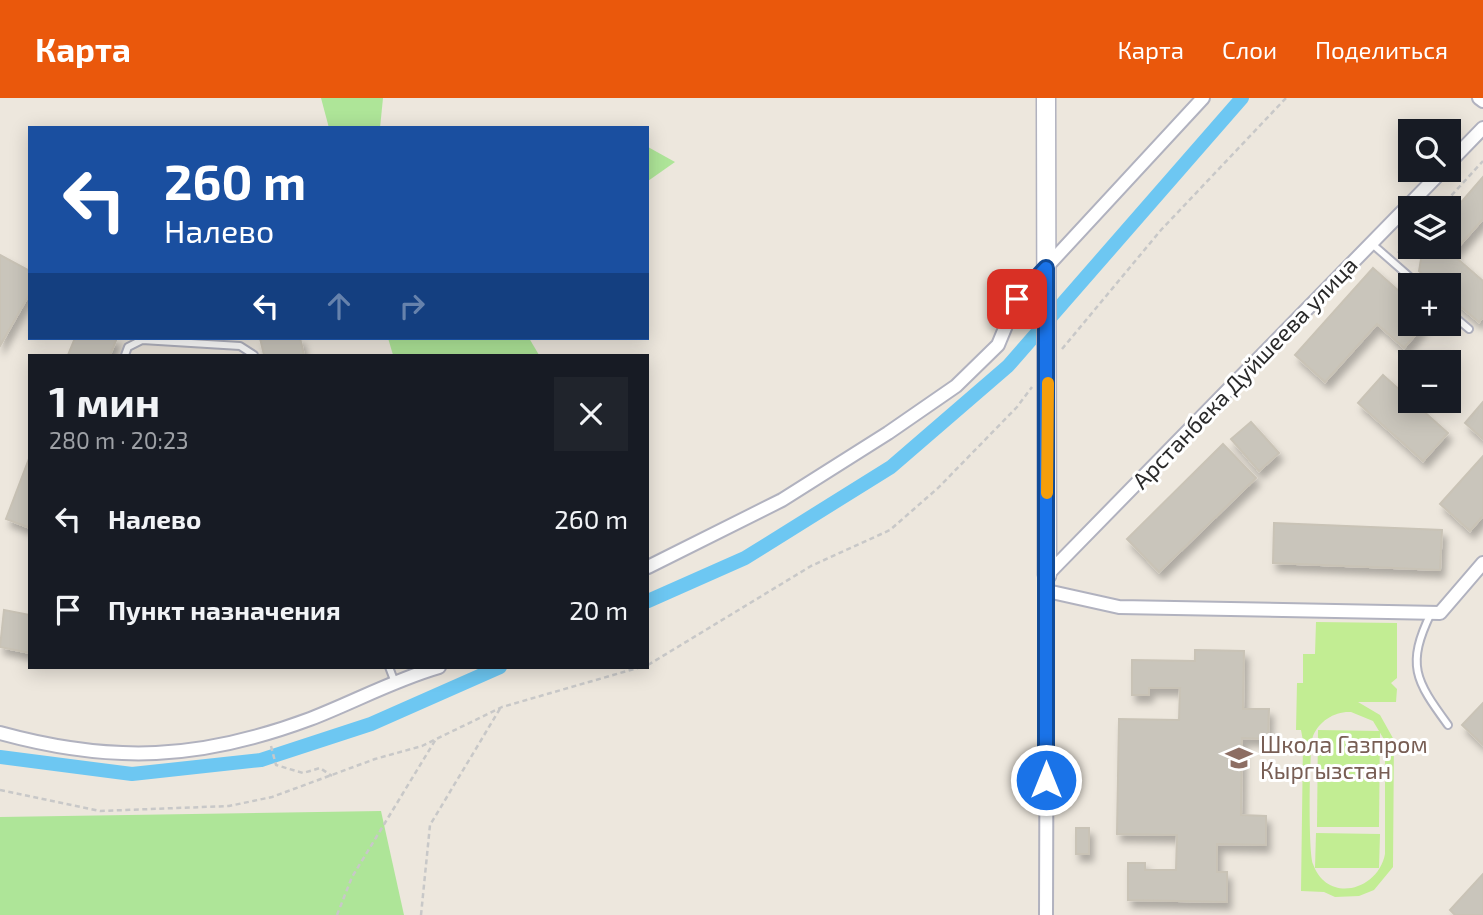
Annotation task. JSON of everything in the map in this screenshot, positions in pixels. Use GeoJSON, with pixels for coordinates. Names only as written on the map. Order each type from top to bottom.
{"type":"FeatureCollection","features":[{"type":"Feature","properties":{"kind":"street"},"geometry":{"type":"LineString","coordinates":[[1046,98],[1046,915]]}},
{"type":"Feature","properties":{"kind":"street"},"geometry":{"type":"LineString","coordinates":[[649,566],[782,500],[941,398],[998,345],[1017,299],[1203,98]]}},
{"type":"Feature","properties":{"kind":"street"},"geometry":{"type":"LineString","coordinates":[[1479,98],[1483,102]]}},
{"type":"Feature","properties":{"kind":"street"},"geometry":{"type":"LineString","coordinates":[[1461,151],[1483,128]]}},
{"type":"Feature","properties":{"kind":"street","name":"Арстанбека Дуйшеева улица"},"geometry":{"type":"LineString","coordinates":[[1047,583],[1431,182]]}},
{"type":"Feature","properties":{"kind":"street"},"geometry":{"type":"LineString","coordinates":[[1047,583],[1119,607],[1431,613],[1440,612],[1483,563]]}},
{"type":"Feature","properties":{"kind":"street"},"geometry":{"type":"LineString","coordinates":[[0,733],[85,752],[118,755],[192,751],[219,746],[306,720],[363,698],[394,680],[432,669]]}},
{"type":"Feature","properties":{"kind":"lane"},"geometry":{"type":"LineString","coordinates":[[1371,243],[1406,273]]}},
{"type":"Feature","properties":{"kind":"lane"},"geometry":{"type":"LineString","coordinates":[[1461,322],[1469,329]]}},
{"type":"Feature","properties":{"kind":"lane"},"geometry":{"type":"LineString","coordinates":[[125,354],[128,347],[142,340],[240,346],[252,354]]}},
{"type":"Feature","properties":{"kind":"lane"},"geometry":{"type":"LineString","coordinates":[[1431,613],[1418,641],[1415,663],[1428,698],[1448,725]]}},
{"type":"Feature","properties":{"kind":"lane"},"geometry":{"type":"LineString","coordinates":[[390,669],[394,680]]}},
{"type":"Feature","properties":{"kind":"path"},"geometry":{"type":"LineString","coordinates":[[1048,367],[1161,230],[1286,98]]}},
{"type":"Feature","properties":{"kind":"path"},"geometry":{"type":"LineString","coordinates":[[1451,196],[1483,161]]}},
{"type":"Feature","properties":{"kind":"path"},"geometry":{"type":"LineString","coordinates":[[1391,260],[1398,253]]}},
{"type":"Feature","properties":{"kind":"path"},"geometry":{"type":"LineString","coordinates":[[649,664],[811,566],[890,530],[938,488],[1017,407],[1032,387]]}},
{"type":"Feature","properties":{"kind":"path"},"geometry":{"type":"LineString","coordinates":[[0,790],[100,811],[229,806],[272,797],[436,739],[502,706],[634,669]]}},
{"type":"Feature","properties":{"kind":"path"},"geometry":{"type":"LineString","coordinates":[[421,915],[430,825],[502,706]]}},
{"type":"Feature","properties":{"kind":"path"},"geometry":{"type":"LineString","coordinates":[[337,915],[352,877],[436,739]]}},
{"type":"Feature","properties":{"kind":"path"},"geometry":{"type":"LineString","coordinates":[[270,744],[276,765],[303,773],[320,768],[332,776]]}},
{"type":"Feature","properties":{"kind":"green space"},"geometry":{"type":"Polygon","coordinates":[[[321,98],[383,98],[380,126],[328,126],[321,98]]]}},
{"type":"Feature","properties":{"kind":"green space"},"geometry":{"type":"Polygon","coordinates":[[[649,148],[675,162],[649,180],[649,148]]]}},
{"type":"Feature","properties":{"kind":"green space"},"geometry":{"type":"Polygon","coordinates":[[[389,340],[530,340],[538,354],[393,354],[389,340]]]}},
{"type":"Feature","properties":{"kind":"green space"},"geometry":{"type":"Polygon","coordinates":[[[1316,622],[1397,623],[1397,678],[1391,683],[1397,689],[1396,702],[1358,702],[1380,715],[1394,740],[1393,867],[1374,890],[1359,896],[1335,897],[1324,892],[1301,891],[1303,741],[1301,730],[1296,730],[1297,683],[1303,683],[1303,654],[1315,654],[1316,622]],[[1351,712],[1339,713],[1323,722],[1313,736],[1311,856],[1320,877],[1329,885],[1340,888],[1352,888],[1373,877],[1385,854],[1385,741],[1373,721],[1351,712]]]}},
{"type":"Feature","properties":{"kind":"green space"},"geometry":{"type":"Polygon","coordinates":[[[1318,730],[1380,731],[1379,827],[1317,827],[1318,730]]]}},
{"type":"Feature","properties":{"kind":"green space"},"geometry":{"type":"Polygon","coordinates":[[[381,811],[404,915],[0,915],[0,817],[381,811]]]}},
{"type":"Feature","properties":{"kind":"green space"},"geometry":{"type":"Polygon","coordinates":[[[1316,833],[1380,834],[1379,868],[1315,868],[1316,833]]]}},
{"type":"Feature","properties":{"kind":"building"},"geometry":{"type":"Polygon","coordinates":[[[1483,177],[1483,219],[1461,244],[1461,202],[1483,177]]]}},
{"type":"Feature","properties":{"kind":"building"},"geometry":{"type":"Polygon","coordinates":[[[0,255],[28,270],[28,297],[0,346],[0,255]]]}},
{"type":"Feature","properties":{"kind":"building"},"geometry":{"type":"Polygon","coordinates":[[[1421,259],[1458,259],[1483,281],[1483,317],[1479,322],[1461,307],[1461,273],[1419,271],[1421,259]]]}},
{"type":"Feature","properties":{"kind":"building"},"geometry":{"type":"Polygon","coordinates":[[[1373,268],[1398,290],[1398,336],[1414,336],[1404,348],[1377,324],[1325,382],[1295,355],[1373,268]]]}},
{"type":"Feature","properties":{"kind":"building"},"geometry":{"type":"Polygon","coordinates":[[[74,340],[116,340],[110,354],[68,354],[74,340]]]}},
{"type":"Feature","properties":{"kind":"building"},"geometry":{"type":"Polygon","coordinates":[[[260,340],[300,340],[304,354],[264,354],[260,340]]]}},
{"type":"Feature","properties":{"kind":"building"},"geometry":{"type":"Polygon","coordinates":[[[1383,375],[1398,388],[1398,413],[1426,413],[1448,433],[1423,461],[1358,403],[1383,375]]]}},
{"type":"Feature","properties":{"kind":"building"},"geometry":{"type":"Polygon","coordinates":[[[1483,402],[1483,439],[1465,423],[1483,402]]]}},
{"type":"Feature","properties":{"kind":"building"},"geometry":{"type":"Polygon","coordinates":[[[1251,422],[1279,453],[1259,471],[1231,439],[1251,422]]]}},
{"type":"Feature","properties":{"kind":"building"},"geometry":{"type":"Polygon","coordinates":[[[1223,444],[1256,478],[1159,572],[1127,539],[1223,444]]]}},
{"type":"Feature","properties":{"kind":"building"},"geometry":{"type":"Polygon","coordinates":[[[1483,456],[1483,516],[1470,531],[1440,504],[1483,456]]]}},
{"type":"Feature","properties":{"kind":"building"},"geometry":{"type":"Polygon","coordinates":[[[28,461],[28,527],[6,519],[28,461]]]}},
{"type":"Feature","properties":{"kind":"building"},"geometry":{"type":"Polygon","coordinates":[[[1274,523],[1442,530],[1440,570],[1273,563],[1274,523]]]}},
{"type":"Feature","properties":{"kind":"building"},"geometry":{"type":"Polygon","coordinates":[[[4,610],[28,615],[28,653],[0,647],[4,610]]]}},
{"type":"Feature","properties":{"kind":"building"},"geometry":{"type":"Polygon","coordinates":[[[1195,650],[1244,651],[1243,709],[1269,709],[1268,739],[1242,738],[1241,815],[1266,816],[1266,845],[1217,844],[1217,872],[1227,872],[1227,902],[1128,900],[1128,863],[1145,863],[1145,870],[1176,870],[1177,835],[1117,834],[1119,719],[1179,720],[1180,688],[1149,688],[1149,695],[1132,695],[1132,660],[1195,661],[1195,650]]]}},
{"type":"Feature","properties":{"kind":"building"},"geometry":{"type":"Polygon","coordinates":[[[1483,703],[1483,745],[1462,725],[1483,703]]]}},
{"type":"Feature","properties":{"kind":"building"},"geometry":{"type":"Polygon","coordinates":[[[1076,828],[1089,828],[1089,854],[1076,854],[1076,828]]]}},
{"type":"Feature","properties":{"kind":"building"},"geometry":{"type":"Polygon","coordinates":[[[1483,874],[1483,915],[1455,915],[1450,910],[1483,874]]]}},
{"type":"Feature","properties":{"kind":"waterway"},"geometry":{"type":"LineString","coordinates":[[649,601],[745,558],[891,467],[1008,366],[1242,98]]}},
{"type":"Feature","properties":{"kind":"waterway"},"geometry":{"type":"LineString","coordinates":[[0,757],[132,774],[261,760],[371,724],[495,669]]}},
{"type":"Feature","properties":{"kind":"slow traffic"},"geometry":{"type":"LineString","coordinates":[[1047,493],[1048,383]]}},
{"type":"Feature","properties":{"kind":"place","name":"Школа Газпром Кыргызстан"},"geometry":{"type":"Point","coordinates":[1239,758]}},
{"type":"Feature","properties":{"kind":"route"},"geometry":{"type":"LineString","coordinates":[[1017,299],[1046,268],[1046,780]]}}]}
